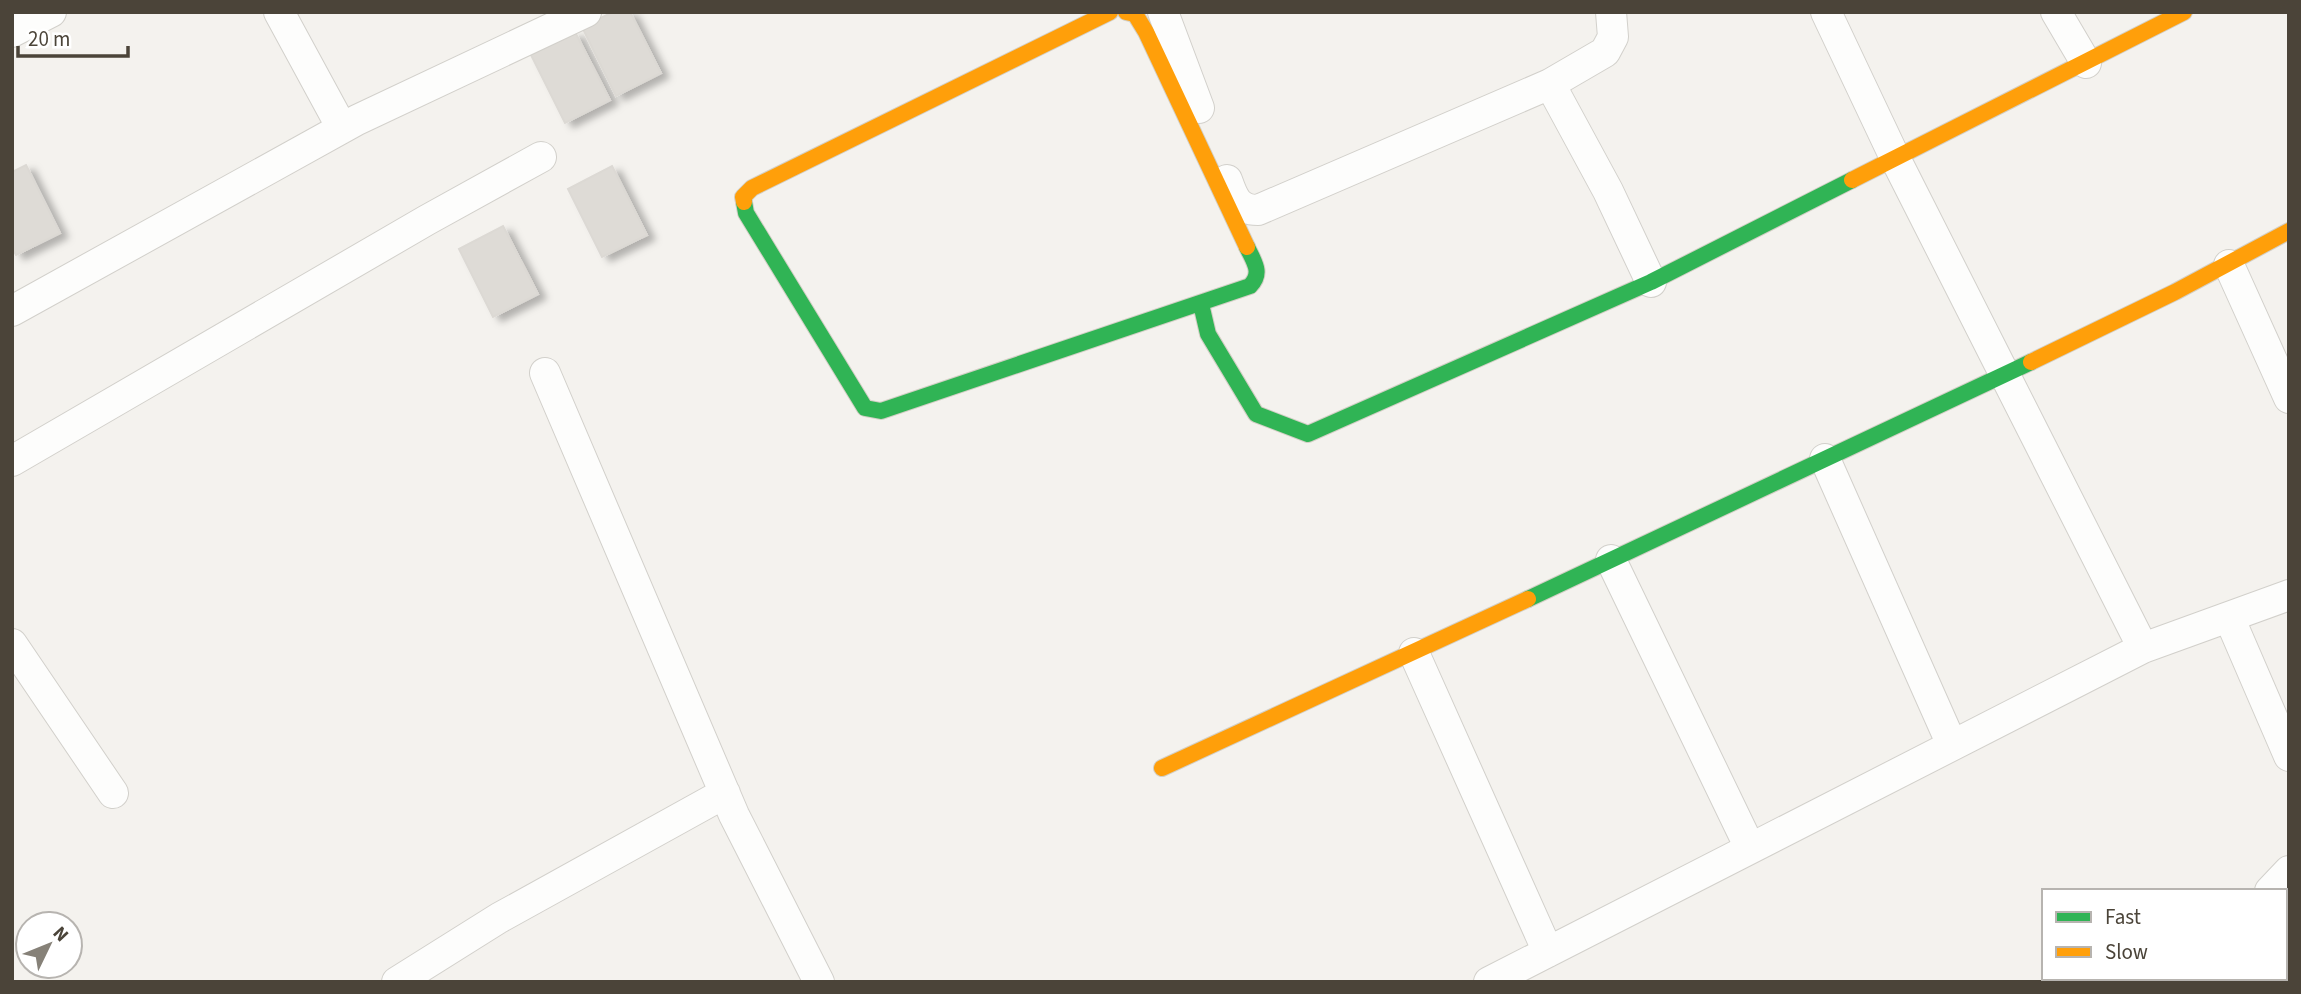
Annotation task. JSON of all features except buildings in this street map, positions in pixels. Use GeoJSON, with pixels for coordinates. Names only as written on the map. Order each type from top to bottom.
{"type":"FeatureCollection","features":[{"type":"Feature","properties":{"kind":"street"},"geometry":{"type":"LineString","coordinates":[[12,32],[51,12]]}},
{"type":"Feature","properties":{"kind":"street"},"geometry":{"type":"LineString","coordinates":[[279,12],[342,128]]}},
{"type":"Feature","properties":{"kind":"street"},"geometry":{"type":"LineString","coordinates":[[12,311],[342,128],[586,12]]}},
{"type":"Feature","properties":{"kind":"street"},"geometry":{"type":"LineString","coordinates":[[1110,12],[752,188],[743,197],[746,214],[865,408],[881,411],[1201,304],[1250,286],[1257,279],[1258,270],[1146,32],[1135,14],[1126,12]]}},
{"type":"Feature","properties":{"kind":"street"},"geometry":{"type":"LineString","coordinates":[[1163,12],[1236,203],[1248,210],[1258,210],[1550,84],[1605,52],[1613,37],[1611,12]]}},
{"type":"Feature","properties":{"kind":"street"},"geometry":{"type":"LineString","coordinates":[[1826,12],[1896,160],[2143,648]]}},
{"type":"Feature","properties":{"kind":"street"},"geometry":{"type":"LineString","coordinates":[[2056,12],[2086,63]]}},
{"type":"Feature","properties":{"kind":"street"},"geometry":{"type":"LineString","coordinates":[[1201,304],[1208,334],[1255,414],[1308,434],[1651,282],[2184,12]]}},
{"type":"Feature","properties":{"kind":"street"},"geometry":{"type":"LineString","coordinates":[[1550,84],[1608,191],[1651,282]]}},
{"type":"Feature","properties":{"kind":"street"},"geometry":{"type":"LineString","coordinates":[[12,461],[403,233],[541,157]]}},
{"type":"Feature","properties":{"kind":"street"},"geometry":{"type":"LineString","coordinates":[[1161,768],[1414,653],[2006,374],[2229,265],[2289,231]]}},
{"type":"Feature","properties":{"kind":"street"},"geometry":{"type":"LineString","coordinates":[[2229,265],[2289,398]]}},
{"type":"Feature","properties":{"kind":"street"},"geometry":{"type":"LineString","coordinates":[[545,373],[725,793],[819,982]]}},
{"type":"Feature","properties":{"kind":"street"},"geometry":{"type":"LineString","coordinates":[[1825,459],[1952,745]]}},
{"type":"Feature","properties":{"kind":"street"},"geometry":{"type":"LineString","coordinates":[[1611,560],[1750,848]]}},
{"type":"Feature","properties":{"kind":"street"},"geometry":{"type":"LineString","coordinates":[[1489,982],[2143,648],[2289,595]]}},
{"type":"Feature","properties":{"kind":"street"},"geometry":{"type":"LineString","coordinates":[[2228,617],[2289,756]]}},
{"type":"Feature","properties":{"kind":"street"},"geometry":{"type":"LineString","coordinates":[[12,644],[113,793]]}},
{"type":"Feature","properties":{"kind":"street"},"geometry":{"type":"LineString","coordinates":[[1414,653],[1548,952]]}},
{"type":"Feature","properties":{"kind":"street"},"geometry":{"type":"LineString","coordinates":[[397,982],[499,919],[725,793]]}},
{"type":"Feature","properties":{"kind":"street"},"geometry":{"type":"LineString","coordinates":[[2272,889],[2289,871]]}},
{"type":"Feature","properties":{"kind":"traffic: fast"},"geometry":{"type":"LineString","coordinates":[[1201,304],[1208,334],[1256,414],[1308,434],[1651,282],[1852,180]]}},
{"type":"Feature","properties":{"kind":"traffic: fast"},"geometry":{"type":"LineString","coordinates":[[744,202],[746,213],[865,408],[881,411],[1250,286],[1257,272],[1247,247]]}},
{"type":"Feature","properties":{"kind":"traffic: fast"},"geometry":{"type":"LineString","coordinates":[[1528,599],[2031,362]]}},
{"type":"Feature","properties":{"kind":"traffic: slow"},"geometry":{"type":"LineString","coordinates":[[744,202],[743,197],[752,188],[1110,12]]}},
{"type":"Feature","properties":{"kind":"traffic: slow"},"geometry":{"type":"LineString","coordinates":[[1126,12],[1135,14],[1146,32],[1247,247]]}},
{"type":"Feature","properties":{"kind":"traffic: slow"},"geometry":{"type":"LineString","coordinates":[[1852,180],[2184,12]]}},
{"type":"Feature","properties":{"kind":"traffic: slow"},"geometry":{"type":"LineString","coordinates":[[2031,362],[2175,292],[2289,231]]}},
{"type":"Feature","properties":{"kind":"traffic: slow"},"geometry":{"type":"LineString","coordinates":[[1162,768],[1528,599]]}}]}
